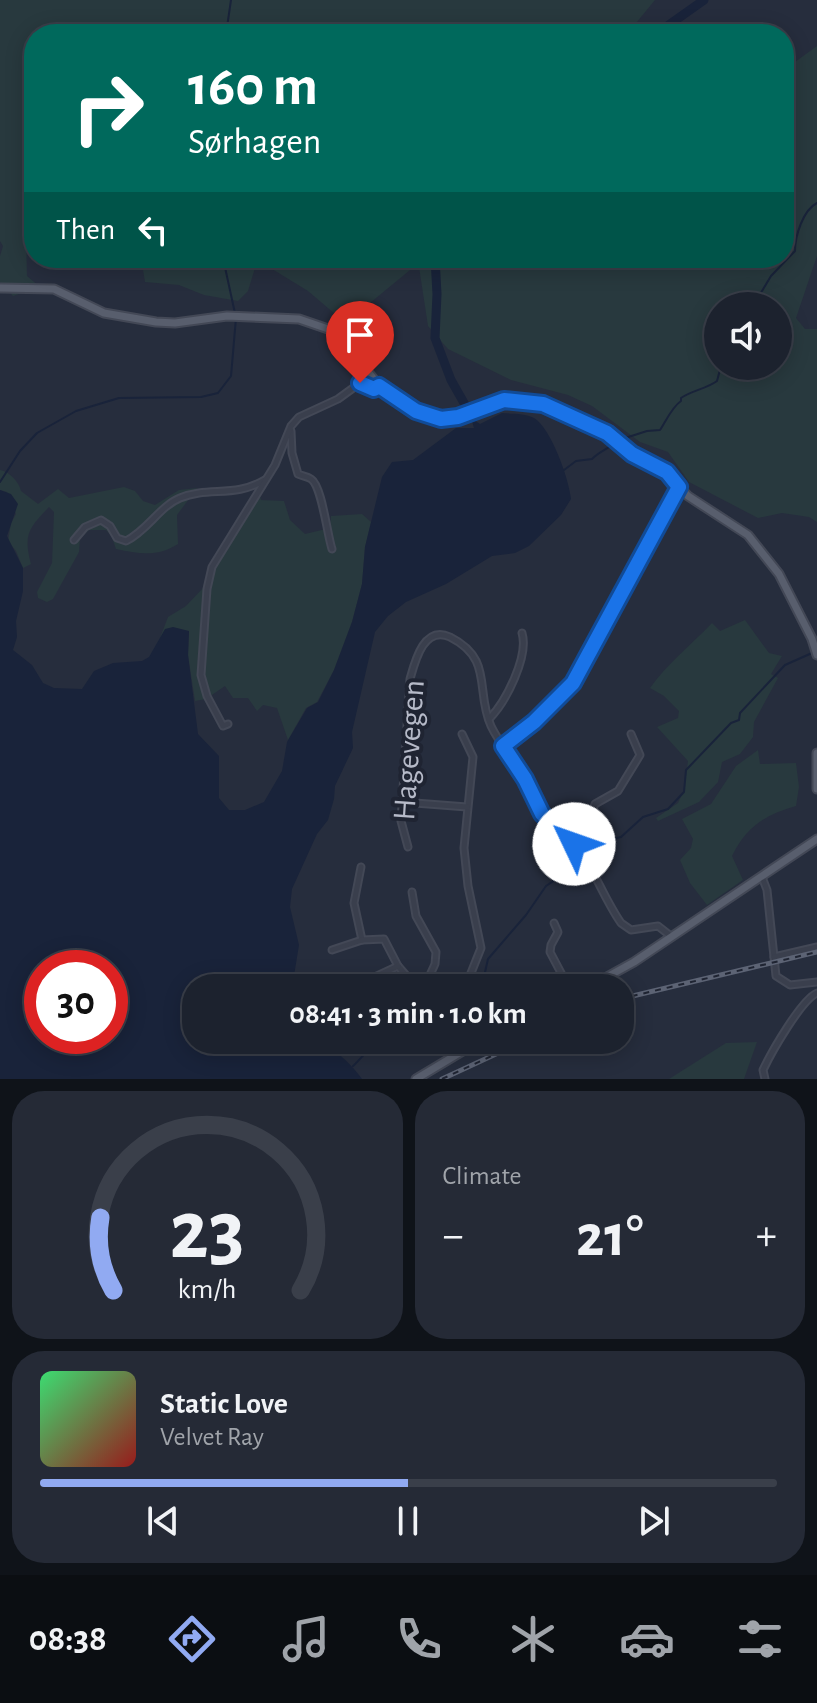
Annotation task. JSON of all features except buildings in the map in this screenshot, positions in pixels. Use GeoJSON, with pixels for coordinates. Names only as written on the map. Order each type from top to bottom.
{"type":"FeatureCollection","features":[{"type":"Feature","properties":{"kind":"main road"},"geometry":{"type":"LineString","coordinates":[[0,288],[54,289],[104,313],[156,322],[175,323],[227,316],[299,319],[323,326],[342,338],[379,386],[416,411],[441,419],[458,417],[504,400],[543,404],[607,433],[632,454],[667,472],[688,496],[748,535],[766,555],[808,629],[817,655]]}},
{"type":"Feature","properties":{"kind":"main road"},"geometry":{"type":"LineString","coordinates":[[817,753],[817,789]]}},
{"type":"Feature","properties":{"kind":"main road"},"geometry":{"type":"LineString","coordinates":[[614,974],[817,839]]}},
{"type":"Feature","properties":{"kind":"main road"},"geometry":{"type":"LineString","coordinates":[[416,1079],[453,1054]]}},
{"type":"Feature","properties":{"kind":"street"},"geometry":{"type":"LineString","coordinates":[[228,724],[223,726],[216,716],[201,675],[209,578],[229,536],[275,465],[291,426],[299,417],[338,399],[354,385],[360,383],[374,389],[379,386]]}},
{"type":"Feature","properties":{"kind":"street"},"geometry":{"type":"LineString","coordinates":[[291,426],[292,453],[298,474],[312,479],[318,488],[324,526],[332,549]]}},
{"type":"Feature","properties":{"kind":"street"},"geometry":{"type":"LineString","coordinates":[[74,540],[85,527],[101,520],[110,526],[117,538],[126,541],[141,534],[178,499],[199,493],[238,492],[266,480]]}},
{"type":"Feature","properties":{"kind":"street"},"geometry":{"type":"LineString","coordinates":[[503,746],[534,722],[573,683],[679,487]]}},
{"type":"Feature","properties":{"kind":"street"},"geometry":{"type":"LineString","coordinates":[[489,719],[513,680],[523,651],[522,633]]}},
{"type":"Feature","properties":{"kind":"street","name":"Hagevegen"},"geometry":{"type":"LineString","coordinates":[[408,847],[402,832],[402,802],[410,679],[417,656],[428,639],[437,635],[447,636],[476,658],[484,683],[489,719],[503,746],[525,779],[542,814],[577,847],[621,923],[631,930],[658,926],[672,937]]}},
{"type":"Feature","properties":{"kind":"street"},"geometry":{"type":"LineString","coordinates":[[462,734],[473,757],[465,861],[481,948],[471,974]]}},
{"type":"Feature","properties":{"kind":"street"},"geometry":{"type":"LineString","coordinates":[[577,847],[595,804],[618,791],[637,761],[640,752],[631,734]]}},
{"type":"Feature","properties":{"kind":"street"},"geometry":{"type":"LineString","coordinates":[[402,802],[467,807]]}},
{"type":"Feature","properties":{"kind":"street"},"geometry":{"type":"LineString","coordinates":[[361,867],[354,899],[362,940]]}},
{"type":"Feature","properties":{"kind":"street"},"geometry":{"type":"LineString","coordinates":[[762,877],[767,890],[776,976],[786,984],[795,986],[817,982]]}},
{"type":"Feature","properties":{"kind":"street"},"geometry":{"type":"LineString","coordinates":[[412,892],[416,916],[436,952],[430,974]]}},
{"type":"Feature","properties":{"kind":"street"},"geometry":{"type":"LineString","coordinates":[[554,923],[558,932],[550,952],[562,974]]}},
{"type":"Feature","properties":{"kind":"street"},"geometry":{"type":"LineString","coordinates":[[332,950],[362,940],[384,939],[405,974]]}},
{"type":"Feature","properties":{"kind":"street"},"geometry":{"type":"LineString","coordinates":[[774,957],[817,947]]}},
{"type":"Feature","properties":{"kind":"street"},"geometry":{"type":"LineString","coordinates":[[381,974],[398,966]]}},
{"type":"Feature","properties":{"kind":"street"},"geometry":{"type":"LineString","coordinates":[[765,1079],[763,1070],[782,1034],[808,999],[817,993]]}},
{"type":"Feature","properties":{"kind":"shaded area"},"geometry":{"type":"Polygon","coordinates":[[[0,0],[655,0],[635,24],[24,24],[24,268],[27,268],[27,276],[40,287],[13,296],[0,282],[3,246],[0,241],[0,0]]]}},
{"type":"Feature","properties":{"kind":"shaded area"},"geometry":{"type":"Polygon","coordinates":[[[817,46],[817,256],[796,318],[805,329],[817,329],[817,522],[809,517],[782,513],[758,518],[689,482],[668,452],[640,442],[592,406],[568,395],[511,380],[448,349],[428,326],[419,268],[794,268],[794,63],[817,46]]]}},
{"type":"Feature","properties":{"kind":"shaded area"},"geometry":{"type":"Polygon","coordinates":[[[143,268],[255,268],[248,291],[238,301],[204,295],[179,285],[145,282],[143,268]]]}},
{"type":"Feature","properties":{"kind":"shaded area"},"geometry":{"type":"Polygon","coordinates":[[[271,268],[416,268],[370,303],[357,303],[344,314],[335,314],[308,291],[271,268]]]}},
{"type":"Feature","properties":{"kind":"shaded area"},"geometry":{"type":"Polygon","coordinates":[[[0,470],[11,475],[21,491],[38,504],[58,489],[69,498],[124,487],[135,491],[143,501],[155,505],[179,490],[197,488],[177,515],[178,544],[156,553],[133,552],[116,549],[106,530],[89,530],[80,538],[79,552],[53,599],[47,602],[38,598],[37,592],[52,563],[54,512],[49,507],[32,526],[28,538],[31,564],[23,568],[8,541],[16,514],[7,492],[0,490],[0,470]]]}},
{"type":"Feature","properties":{"kind":"shaded area"},"geometry":{"type":"Polygon","coordinates":[[[258,489],[261,500],[284,501],[290,520],[305,534],[330,528],[331,516],[362,514],[371,522],[362,584],[334,670],[317,702],[306,708],[288,740],[277,708],[263,705],[257,711],[248,698],[233,698],[225,686],[206,699],[195,701],[188,655],[189,631],[160,638],[168,617],[186,606],[204,587],[210,570],[258,489]]]}},
{"type":"Feature","properties":{"kind":"shaded area"},"geometry":{"type":"Polygon","coordinates":[[[745,620],[769,653],[782,656],[771,674],[778,678],[754,722],[753,737],[740,754],[722,762],[718,782],[699,802],[658,821],[656,818],[678,803],[684,790],[688,761],[657,727],[678,718],[679,711],[664,696],[650,688],[712,623],[720,631],[745,620]]]}},
{"type":"Feature","properties":{"kind":"shaded area"},"geometry":{"type":"Polygon","coordinates":[[[758,750],[760,764],[796,763],[799,787],[796,806],[775,813],[751,829],[732,856],[743,880],[707,905],[690,883],[680,860],[691,848],[693,839],[682,819],[711,804],[736,766],[758,750]]]}},
{"type":"Feature","properties":{"kind":"shaded area"},"geometry":{"type":"Polygon","coordinates":[[[757,1042],[744,1079],[669,1079],[726,1043],[757,1042]]]}},
{"type":"Feature","properties":{"kind":"water"},"geometry":{"type":"Polygon","coordinates":[[[502,413],[534,418],[553,443],[571,499],[561,515],[529,546],[515,553],[492,556],[446,584],[406,602],[388,616],[375,632],[352,732],[353,748],[335,786],[328,820],[317,834],[292,889],[290,907],[299,945],[294,974],[182,974],[182,1054],[338,1054],[362,1079],[0,1079],[0,490],[11,494],[18,504],[7,536],[23,568],[23,591],[13,650],[32,665],[43,683],[54,688],[82,689],[94,671],[113,663],[142,661],[149,657],[165,629],[173,627],[189,631],[188,655],[198,734],[219,756],[219,798],[229,810],[245,810],[264,802],[282,771],[287,742],[307,708],[318,702],[334,670],[362,584],[365,547],[382,477],[392,462],[413,460],[456,428],[474,428],[471,418],[480,424],[502,413]]]}},
{"type":"Feature","properties":{"kind":"waterway"},"geometry":{"type":"LineString","coordinates":[[227,24],[231,0]]}},
{"type":"Feature","properties":{"kind":"waterway"},"geometry":{"type":"LineString","coordinates":[[670,24],[704,0]]}},
{"type":"Feature","properties":{"kind":"waterway"},"geometry":{"type":"LineString","coordinates":[[794,252],[801,224],[817,203]]}},
{"type":"Feature","properties":{"kind":"waterway"},"geometry":{"type":"LineString","coordinates":[[0,482],[20,451],[37,433],[76,411],[119,398],[201,397],[218,393],[231,376],[236,318],[225,268]]}},
{"type":"Feature","properties":{"kind":"waterway"},"geometry":{"type":"LineString","coordinates":[[436,268],[435,338],[451,380],[468,410]]}},
{"type":"Feature","properties":{"kind":"waterway"},"geometry":{"type":"LineString","coordinates":[[761,292],[779,268]]}},
{"type":"Feature","properties":{"kind":"waterway"},"geometry":{"type":"LineString","coordinates":[[619,440],[660,430],[681,398],[717,380]]}},
{"type":"Feature","properties":{"kind":"waterway"},"geometry":{"type":"LineString","coordinates":[[564,470],[576,461],[592,459],[613,444]]}},
{"type":"Feature","properties":{"kind":"waterway"},"geometry":{"type":"LineString","coordinates":[[485,974],[488,959],[546,886],[561,876],[567,858],[583,846],[621,837],[643,817],[668,809],[684,792],[686,770],[731,723],[739,720],[740,713],[785,665],[812,653]]}},
{"type":"Feature","properties":{"kind":"waterway"},"geometry":{"type":"LineString","coordinates":[[353,1066],[365,1054]]}},
{"type":"Feature","properties":{"kind":"railway"},"geometry":{"type":"LineString","coordinates":[[634,996],[817,952]]}},
{"type":"Feature","properties":{"kind":"railway"},"geometry":{"type":"LineString","coordinates":[[442,1079],[496,1054]]}},
{"type":"Feature","properties":{"kind":"route"},"geometry":{"type":"LineString","coordinates":[[360,383],[374,389],[379,386],[416,411],[441,419],[458,417],[497,401],[512,399],[543,404],[607,433],[632,454],[667,472],[679,487],[567,692],[503,746],[525,779],[542,814],[574,844]]}}]}
